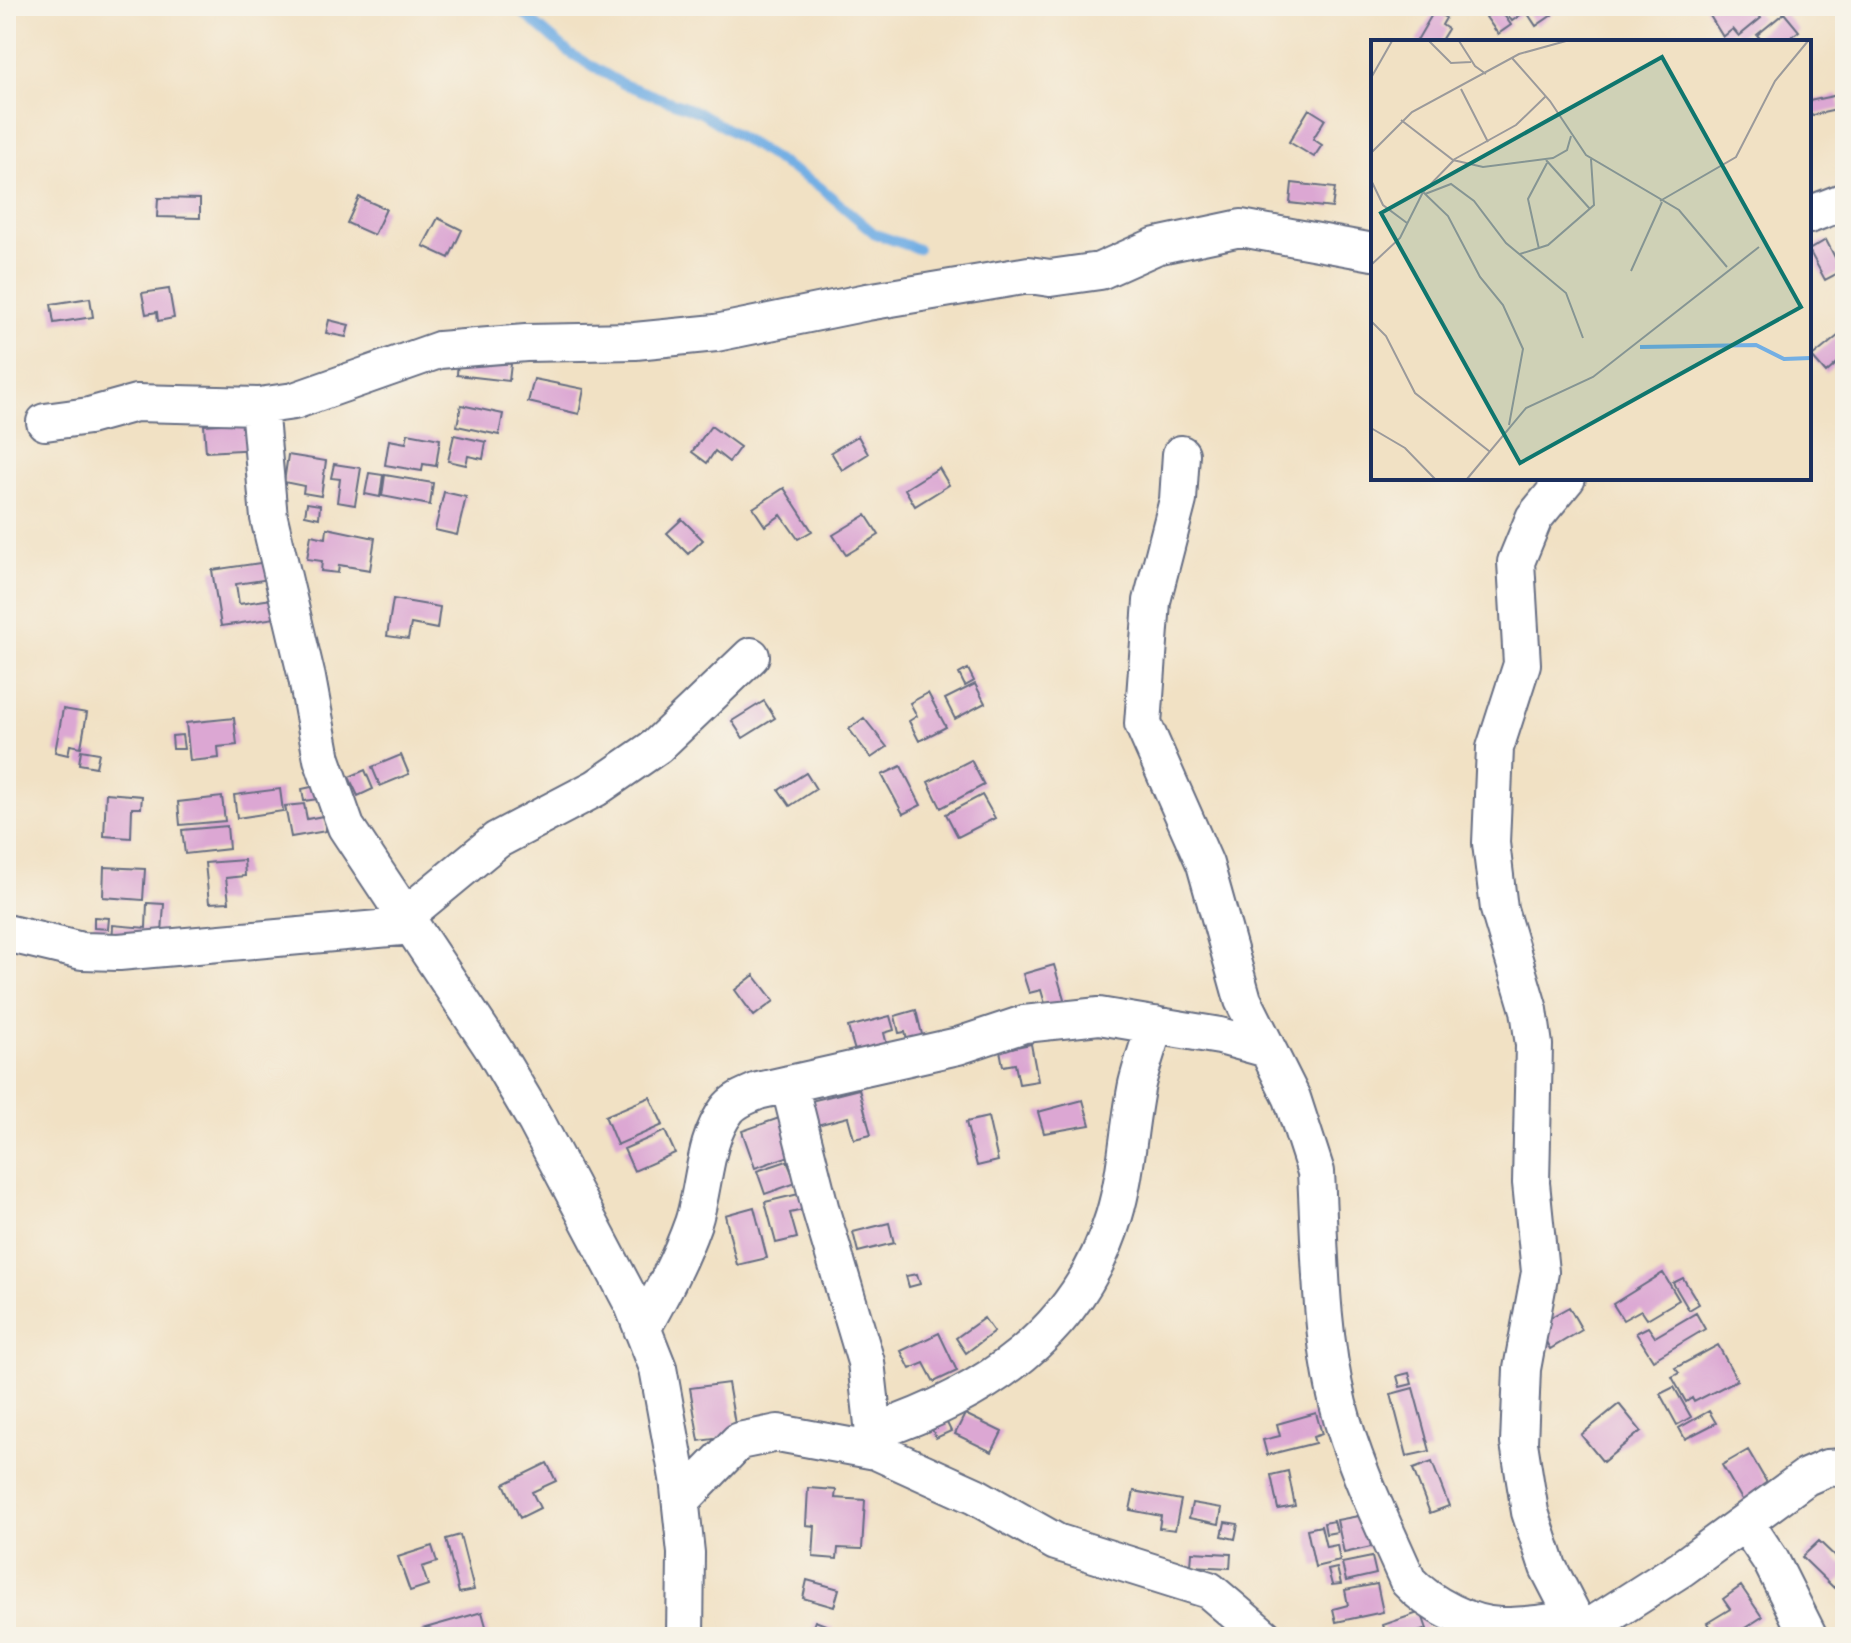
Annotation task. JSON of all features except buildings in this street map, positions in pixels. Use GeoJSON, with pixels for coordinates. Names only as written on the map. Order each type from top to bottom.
{"type":"FeatureCollection","features":[{"type":"Feature","properties":{"kind":"street"},"geometry":{"type":"LineString","coordinates":[[1811,214],[1845,201]]}},
{"type":"Feature","properties":{"kind":"street"},"geometry":{"type":"LineString","coordinates":[[45,422],[89,416],[136,403],[259,406],[294,401],[439,350],[526,343],[635,341],[716,333],[867,302],[1014,277],[1050,278],[1100,271],[1156,246],[1241,228],[1371,252]]}},
{"type":"Feature","properties":{"kind":"street"},"geometry":{"type":"LineString","coordinates":[[259,406],[269,518],[307,678],[322,759],[346,827],[494,1050],[536,1121],[589,1218],[658,1368],[681,1501],[686,1553],[685,1637]]}},
{"type":"Feature","properties":{"kind":"street"},"geometry":{"type":"LineString","coordinates":[[1181,454],[1178,500],[1152,601],[1143,724],[1205,864],[1238,986],[1292,1098],[1316,1172],[1330,1354],[1338,1403],[1351,1444],[1408,1581],[1420,1594],[1458,1615],[1501,1627],[1577,1630],[1745,1522],[1806,1477],[1827,1468],[1845,1467]]}},
{"type":"Feature","properties":{"kind":"street"},"geometry":{"type":"LineString","coordinates":[[1565,480],[1534,518],[1516,562],[1522,664],[1495,748],[1491,843],[1499,909],[1529,1010],[1534,1045],[1531,1183],[1540,1272],[1522,1369],[1519,1443],[1530,1512],[1548,1567],[1577,1630]]}},
{"type":"Feature","properties":{"kind":"street"},"geometry":{"type":"LineString","coordinates":[[6,933],[82,951],[119,952],[408,921],[497,840],[596,788],[657,746],[751,656]]}},
{"type":"Feature","properties":{"kind":"street"},"geometry":{"type":"LineString","coordinates":[[642,1329],[674,1271],[693,1221],[711,1144],[725,1112],[733,1103],[758,1091],[958,1046],[1024,1024],[1099,1016],[1267,1049]]}},
{"type":"Feature","properties":{"kind":"street"},"geometry":{"type":"LineString","coordinates":[[875,1441],[972,1392],[1052,1328],[1072,1302],[1114,1217],[1137,1084],[1155,1025]]}},
{"type":"Feature","properties":{"kind":"street"},"geometry":{"type":"LineString","coordinates":[[789,1084],[821,1211],[866,1362],[875,1441]]}},
{"type":"Feature","properties":{"kind":"street"},"geometry":{"type":"LineString","coordinates":[[681,1501],[739,1441],[778,1433],[875,1441],[1056,1542],[1209,1590],[1264,1637]]}},
{"type":"Feature","properties":{"kind":"street"},"geometry":{"type":"LineString","coordinates":[[1745,1522],[1771,1561],[1809,1637]]}},
{"type":"Feature","properties":{"kind":"waterway"},"geometry":{"type":"LineString","coordinates":[[506,6],[517,8],[570,53],[623,84],[701,113],[820,187],[875,234],[918,249]]}}]}
